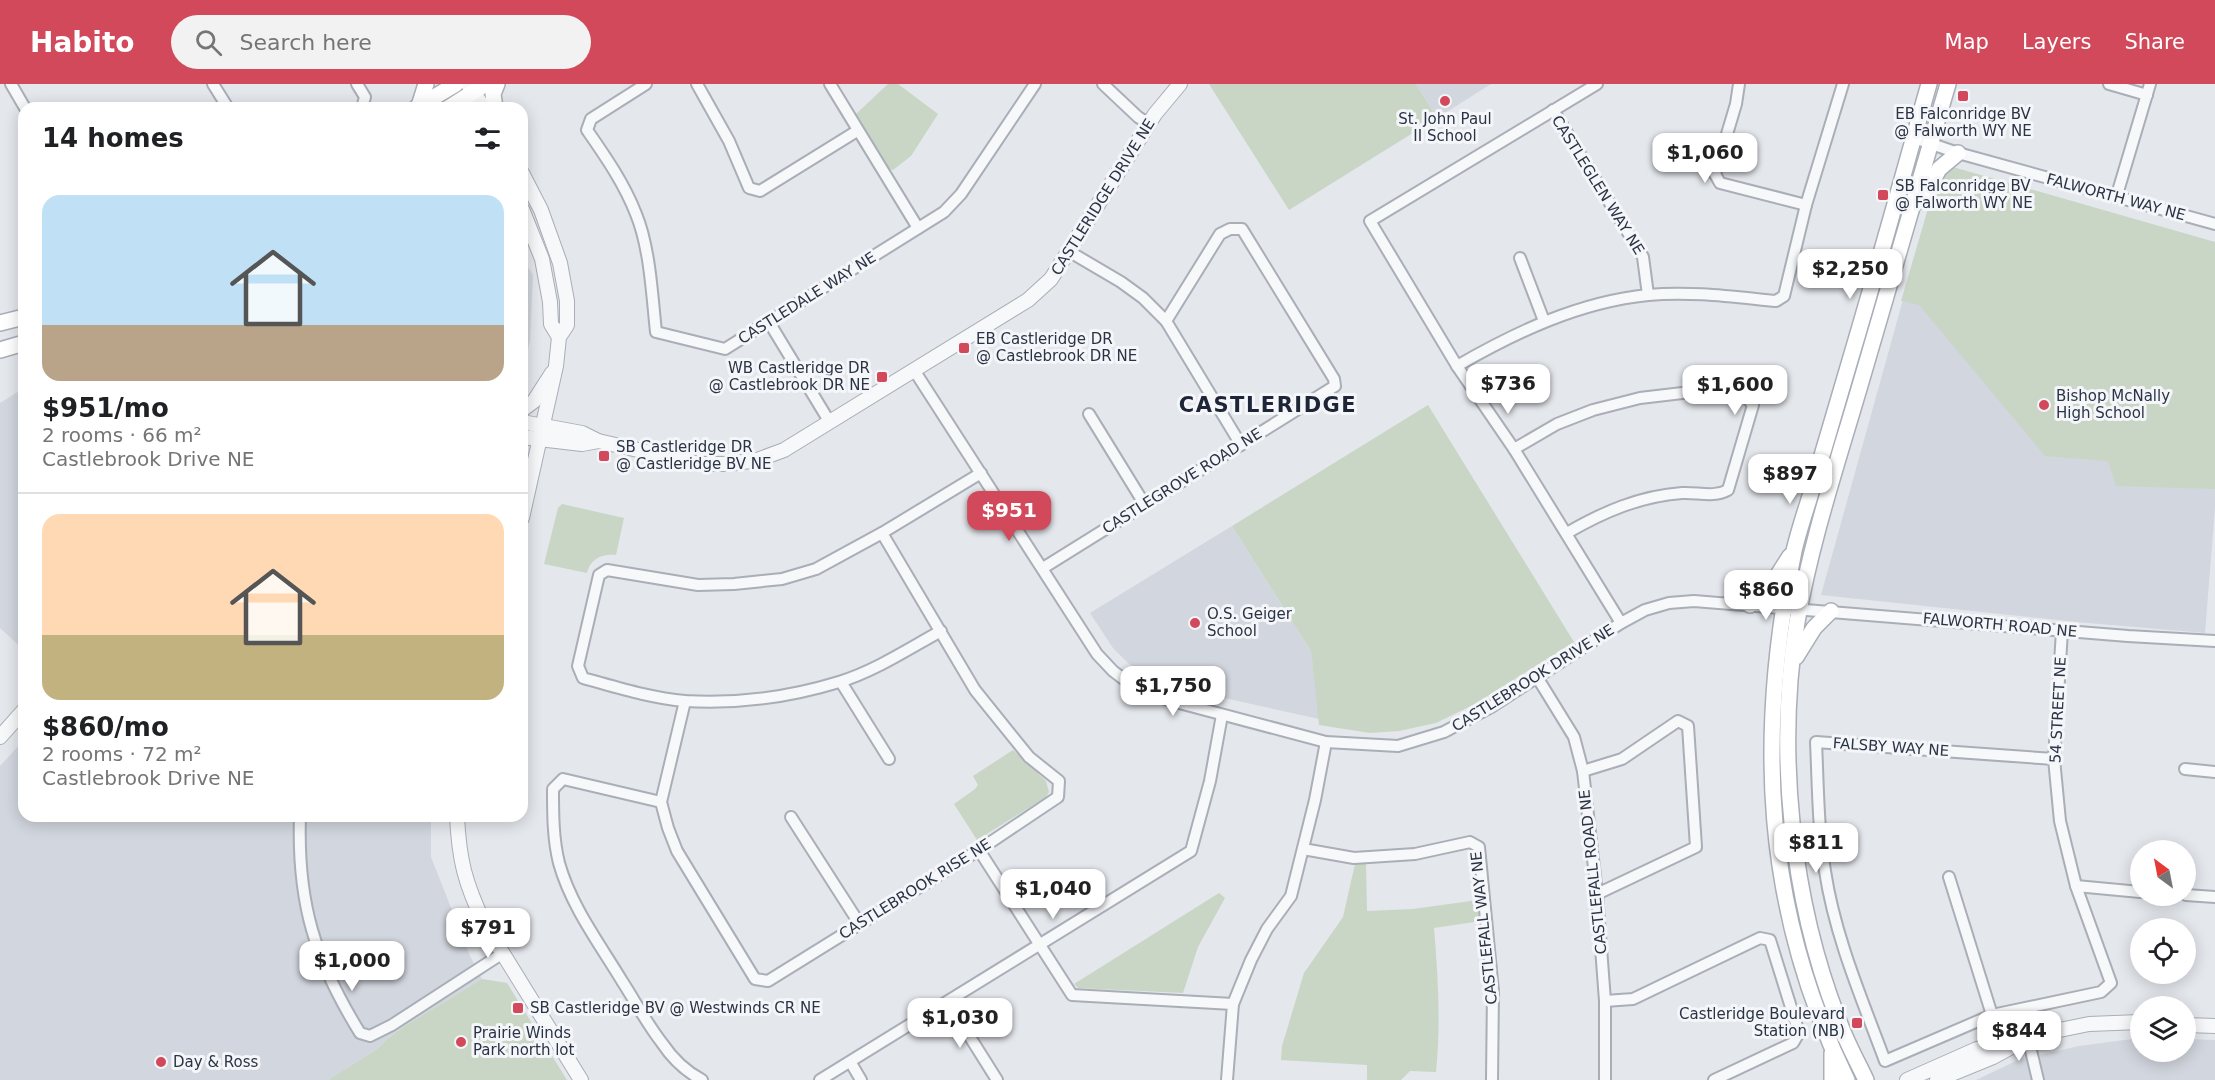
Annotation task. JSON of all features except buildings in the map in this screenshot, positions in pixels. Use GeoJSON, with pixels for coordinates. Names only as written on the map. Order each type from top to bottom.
{"type":"FeatureCollection","features":[{"type":"Feature","properties":{"kind":"main road"},"geometry":{"type":"LineString","coordinates":[[420,102],[426,84]]}},
{"type":"Feature","properties":{"kind":"main road"},"geometry":{"type":"LineString","coordinates":[[494,102],[493,94],[497,84]]}},
{"type":"Feature","properties":{"kind":"main road"},"geometry":{"type":"LineString","coordinates":[[1866,1080],[1839,1023],[1815,950],[1802,895],[1790,783],[1790,698],[1795,548],[1929,84]]}},
{"type":"Feature","properties":{"kind":"main road"},"geometry":{"type":"LineString","coordinates":[[1847,1080],[1832,1050],[1799,951],[1784,895],[1776,843],[1772,784],[1771,733],[1776,664],[1820,525],[1948,84]]}},
{"type":"Feature","properties":{"kind":"main road"},"geometry":{"type":"LineString","coordinates":[[426,102],[451,85]]}},
{"type":"Feature","properties":{"kind":"main road"},"geometry":{"type":"LineString","coordinates":[[460,102],[476,87]]}},
{"type":"Feature","properties":{"kind":"main road"},"geometry":{"type":"LineString","coordinates":[[1912,206],[1923,199],[1943,164],[1958,153]]}},
{"type":"Feature","properties":{"kind":"main road"},"geometry":{"type":"LineString","coordinates":[[0,323],[18,318]]}},
{"type":"Feature","properties":{"kind":"main road"},"geometry":{"type":"LineString","coordinates":[[0,350],[18,346]]}},
{"type":"Feature","properties":{"kind":"main road"},"geometry":{"type":"LineString","coordinates":[[1750,605],[1767,592],[1795,548]]}},
{"type":"Feature","properties":{"kind":"main road"},"geometry":{"type":"LineString","coordinates":[[1793,662],[1814,628],[1831,611]]}},
{"type":"Feature","properties":{"kind":"main road"},"geometry":{"type":"LineString","coordinates":[[1832,1050],[1832,1080]]}},
{"type":"Feature","properties":{"kind":"street"},"geometry":{"type":"LineString","coordinates":[[11,84],[22,102]]}},
{"type":"Feature","properties":{"kind":"street"},"geometry":{"type":"LineString","coordinates":[[213,84],[224,102]]}},
{"type":"Feature","properties":{"kind":"street"},"geometry":{"type":"LineString","coordinates":[[357,84],[365,97],[364,102]]}},
{"type":"Feature","properties":{"kind":"street","name":"CASTLEDALE WAY NE"},"geometry":{"type":"LineString","coordinates":[[646,84],[591,119],[587,130],[607,159],[637,215],[650,273],[656,332],[725,349],[944,212],[961,194],[1035,84]]}},
{"type":"Feature","properties":{"kind":"street"},"geometry":{"type":"LineString","coordinates":[[697,84],[729,141],[749,188],[760,191],[857,131]]}},
{"type":"Feature","properties":{"kind":"street"},"geometry":{"type":"LineString","coordinates":[[830,84],[918,228]]}},
{"type":"Feature","properties":{"kind":"street"},"geometry":{"type":"LineString","coordinates":[[1103,84],[1138,117],[1149,124]]}},
{"type":"Feature","properties":{"kind":"street","name":"CASTLERIDGE DRIVE NE"},"geometry":{"type":"LineString","coordinates":[[542,433],[582,444],[598,441],[700,464],[729,464],[757,460],[784,450],[1028,300],[1051,279],[1149,124],[1180,84]]}},
{"type":"Feature","properties":{"kind":"street"},"geometry":{"type":"LineString","coordinates":[[1553,110],[1597,84]]}},
{"type":"Feature","properties":{"kind":"street"},"geometry":{"type":"LineString","coordinates":[[1739,84],[1737,104],[1715,174],[1720,183],[1806,205]]}},
{"type":"Feature","properties":{"kind":"street"},"geometry":{"type":"LineString","coordinates":[[1457,366],[1499,342],[1544,321],[1617,301],[1648,295],[1712,294],[1776,301],[1784,296],[1806,205],[1844,84]]}},
{"type":"Feature","properties":{"kind":"street"},"geometry":{"type":"LineString","coordinates":[[2109,84],[2149,90],[2116,198]]}},
{"type":"Feature","properties":{"kind":"street"},"geometry":{"type":"LineString","coordinates":[[451,85],[455,102]]}},
{"type":"Feature","properties":{"kind":"street"},"geometry":{"type":"LineString","coordinates":[[476,87],[481,102]]}},
{"type":"Feature","properties":{"kind":"street","name":"CASTLEGLEN WAY NE"},"geometry":{"type":"LineString","coordinates":[[1621,623],[1514,449],[1457,366],[1370,221],[1553,110],[1644,257],[1648,295]]}},
{"type":"Feature","properties":{"kind":"street","name":"FALWORTH WAY NE"},"geometry":{"type":"LineString","coordinates":[[1914,138],[1958,153],[2116,198],[2214,221]]}},
{"type":"Feature","properties":{"kind":"street"},"geometry":{"type":"LineString","coordinates":[[528,185],[541,210],[560,263],[567,301],[567,325],[559,337],[556,366],[528,492]]}},
{"type":"Feature","properties":{"kind":"street"},"geometry":{"type":"LineString","coordinates":[[528,224],[542,259],[550,302],[551,324],[559,337]]}},
{"type":"Feature","properties":{"kind":"street","name":"CASTLEGROVE ROAD NE"},"geometry":{"type":"LineString","coordinates":[[1043,568],[1335,386],[1334,379],[1242,229],[1230,229],[1220,234],[1166,321]]}},
{"type":"Feature","properties":{"kind":"street"},"geometry":{"type":"LineString","coordinates":[[1070,252],[1121,282],[1143,298],[1166,321],[1241,445]]}},
{"type":"Feature","properties":{"kind":"street"},"geometry":{"type":"LineString","coordinates":[[1520,258],[1544,321]]}},
{"type":"Feature","properties":{"kind":"street"},"geometry":{"type":"LineString","coordinates":[[769,322],[829,421]]}},
{"type":"Feature","properties":{"kind":"street"},"geometry":{"type":"LineString","coordinates":[[528,406],[534,401],[556,366]]}},
{"type":"Feature","properties":{"kind":"street","name":"CASTLEBROOK DRIVE NE"},"geometry":{"type":"LineString","coordinates":[[914,370],[1097,654],[1113,671],[1134,687],[1168,700],[1222,715],[1326,742],[1398,746],[1444,732],[1491,707],[1645,610],[1669,603],[1694,601],[1792,608]]}},
{"type":"Feature","properties":{"kind":"street"},"geometry":{"type":"LineString","coordinates":[[1514,449],[1557,424],[1593,410],[1640,398],[1691,392],[1746,397],[1753,405],[1728,490],[1721,494],[1682,493],[1638,500],[1597,515],[1567,533]]}},
{"type":"Feature","properties":{"kind":"street"},"geometry":{"type":"LineString","coordinates":[[1089,414],[1145,505]]}},
{"type":"Feature","properties":{"kind":"street"},"geometry":{"type":"LineString","coordinates":[[528,425],[542,433]]}},
{"type":"Feature","properties":{"kind":"street"},"geometry":{"type":"LineString","coordinates":[[528,436],[542,433]]}},
{"type":"Feature","properties":{"kind":"street"},"geometry":{"type":"LineString","coordinates":[[941,631],[892,659],[840,682],[762,698],[685,701],[627,691],[583,678],[578,666],[598,575],[607,570],[698,585],[782,579],[816,569],[882,533],[981,473]]}},
{"type":"Feature","properties":{"kind":"street","name":"CASTLEBROOK RISE NE"},"geometry":{"type":"LineString","coordinates":[[685,701],[661,802],[677,851],[755,979],[768,981],[979,850],[1058,797],[1059,781],[1029,757],[975,690],[882,533]]}},
{"type":"Feature","properties":{"kind":"street","name":"FALWORTH ROAD NE"},"geometry":{"type":"LineString","coordinates":[[1792,608],[2062,631],[2215,641]]}},
{"type":"Feature","properties":{"kind":"street","name":"54 STREET NE"},"geometry":{"type":"LineString","coordinates":[[2062,631],[2054,759],[2060,821],[2076,886],[2111,982],[2101,992]]}},
{"type":"Feature","properties":{"kind":"street","name":"CASTLEFALL ROAD NE"},"geometry":{"type":"LineString","coordinates":[[1537,676],[1574,736],[1583,771],[1597,894],[1605,1001],[1605,1080]]}},
{"type":"Feature","properties":{"kind":"street"},"geometry":{"type":"LineString","coordinates":[[840,682],[889,759]]}},
{"type":"Feature","properties":{"kind":"street"},"geometry":{"type":"LineString","coordinates":[[820,1080],[851,1063],[1191,851],[1210,781],[1222,715]]}},
{"type":"Feature","properties":{"kind":"street"},"geometry":{"type":"LineString","coordinates":[[0,737],[18,717]]}},
{"type":"Feature","properties":{"kind":"street"},"geometry":{"type":"LineString","coordinates":[[1583,771],[1622,759],[1678,722],[1688,726],[1696,847],[1597,894]]}},
{"type":"Feature","properties":{"kind":"street"},"geometry":{"type":"LineString","coordinates":[[1227,1080],[1233,1004],[1267,929],[1292,896],[1316,800],[1326,742]]}},
{"type":"Feature","properties":{"kind":"street","name":"FALSBY WAY NE"},"geometry":{"type":"LineString","coordinates":[[2054,759],[1816,742],[1818,797],[1825,872],[1843,948],[1885,1060],[1992,1014],[2101,992]]}},
{"type":"Feature","properties":{"kind":"street"},"geometry":{"type":"LineString","coordinates":[[2186,769],[2215,772]]}},
{"type":"Feature","properties":{"kind":"street"},"geometry":{"type":"LineString","coordinates":[[661,802],[564,779],[553,789],[553,830],[559,863],[582,917],[661,1043],[679,1063],[702,1080]]}},
{"type":"Feature","properties":{"kind":"street"},"geometry":{"type":"LineString","coordinates":[[790,817],[859,923]]}},
{"type":"Feature","properties":{"kind":"street"},"geometry":{"type":"LineString","coordinates":[[300,822],[301,881],[309,923],[338,996],[360,1033],[370,1036],[392,1025],[503,953]]}},
{"type":"Feature","properties":{"kind":"street"},"geometry":{"type":"LineString","coordinates":[[457,822],[461,867],[472,898],[581,1080]]}},
{"type":"Feature","properties":{"kind":"street","name":"CASTLEFALL WAY NE"},"geometry":{"type":"LineString","coordinates":[[1303,849],[1354,858],[1415,854],[1470,842],[1479,848],[1493,990],[1492,1080]]}},
{"type":"Feature","properties":{"kind":"street"},"geometry":{"type":"LineString","coordinates":[[979,850],[1072,995],[1233,1004]]}},
{"type":"Feature","properties":{"kind":"street"},"geometry":{"type":"LineString","coordinates":[[1949,877],[1992,1014]]}},
{"type":"Feature","properties":{"kind":"street"},"geometry":{"type":"LineString","coordinates":[[2076,886],[2130,891]]}},
{"type":"Feature","properties":{"kind":"street"},"geometry":{"type":"LineString","coordinates":[[2196,896],[2215,897]]}},
{"type":"Feature","properties":{"kind":"street"},"geometry":{"type":"LineString","coordinates":[[1605,1001],[1633,999],[1760,938],[1770,940],[1799,1033],[1793,1043],[1714,1080]]}},
{"type":"Feature","properties":{"kind":"street"},"geometry":{"type":"LineString","coordinates":[[948,1002],[997,1080]]}},
{"type":"Feature","properties":{"kind":"street"},"geometry":{"type":"LineString","coordinates":[[1907,1080],[1977,1049],[2089,1024],[2130,1022]]}},
{"type":"Feature","properties":{"kind":"street"},"geometry":{"type":"LineString","coordinates":[[2196,1025],[2215,1026]]}},
{"type":"Feature","properties":{"kind":"street"},"geometry":{"type":"LineString","coordinates":[[1937,1080],[1993,1057],[2028,1038]]}},
{"type":"Feature","properties":{"kind":"street"},"geometry":{"type":"LineString","coordinates":[[2028,1038],[2038,1080]]}},
{"type":"Feature","properties":{"kind":"street"},"geometry":{"type":"LineString","coordinates":[[851,1063],[861,1080]]}},
{"type":"Feature","properties":{"kind":"shaded area","name":"St. John Paul II School"},"geometry":{"type":"Polygon","coordinates":[[[1416,84],[1491,84],[1437,118],[1416,84]]]}},
{"type":"Feature","properties":{"kind":"shaded area","name":"Bishop McNally High School"},"geometry":{"type":"Polygon","coordinates":[[[1934,188],[2215,242],[2215,508],[2205,633],[1821,595],[1934,188]]]}},
{"type":"Feature","properties":{"kind":"shaded area"},"geometry":{"type":"Polygon","coordinates":[[[528,267],[533,275],[528,349],[528,267]]]}},
{"type":"Feature","properties":{"kind":"shaded area"},"geometry":{"type":"Polygon","coordinates":[[[18,392],[18,644],[0,628],[0,403],[18,392]]]}},
{"type":"Feature","properties":{"kind":"shaded area","name":"O.S. Geiger School"},"geometry":{"type":"Polygon","coordinates":[[[1232,526],[1311,651],[1319,719],[1197,692],[1143,673],[1129,664],[1113,648],[1090,613],[1232,526]]]}},
{"type":"Feature","properties":{"kind":"shaded area"},"geometry":{"type":"Polygon","coordinates":[[[18,746],[18,822],[431,822],[431,857],[470,956],[482,979],[406,1025],[377,1049],[328,1080],[0,1080],[0,766],[18,746]]]}},
{"type":"Feature","properties":{"kind":"shaded area"},"geometry":{"type":"Polygon","coordinates":[[[2130,1039],[2130,1062],[2196,1062],[2196,1039],[2215,1040],[2215,1080],[1976,1080],[2018,1060],[2079,1046],[2130,1039]]]}},
{"type":"Feature","properties":{"kind":"green space"},"geometry":{"type":"Polygon","coordinates":[[[888,84],[898,84],[938,114],[911,156],[893,170],[889,169],[856,114],[888,84]]]}},
{"type":"Feature","properties":{"kind":"green space"},"geometry":{"type":"Polygon","coordinates":[[[1209,84],[1416,84],[1437,118],[1289,210],[1209,84]]]}},
{"type":"Feature","properties":{"kind":"green space"},"geometry":{"type":"Polygon","coordinates":[[[1953,167],[2215,242],[2215,489],[2116,486],[2108,461],[2045,456],[1919,305],[1901,301],[1934,188],[1942,176],[1953,167]]]}},
{"type":"Feature","properties":{"kind":"green space"},"geometry":{"type":"Polygon","coordinates":[[[1428,405],[1574,642],[1473,705],[1436,723],[1399,731],[1370,733],[1319,725],[1311,651],[1232,526],[1428,405]]]}},
{"type":"Feature","properties":{"kind":"green space"},"geometry":{"type":"Polygon","coordinates":[[[562,504],[624,518],[616,555],[597,558],[587,573],[544,564],[558,508],[562,504]]]}},
{"type":"Feature","properties":{"kind":"green space"},"geometry":{"type":"Polygon","coordinates":[[[1013,750],[1046,781],[1049,792],[1046,797],[977,840],[954,804],[978,785],[973,776],[1013,750]]]}},
{"type":"Feature","properties":{"kind":"green space"},"geometry":{"type":"Polygon","coordinates":[[[1355,864],[1366,864],[1367,911],[1413,909],[1478,900],[1481,921],[1434,928],[1438,1000],[1436,1072],[1410,1071],[1401,1080],[1367,1080],[1367,1065],[1281,1060],[1282,1046],[1304,973],[1343,917],[1355,864]]]}},
{"type":"Feature","properties":{"kind":"green space"},"geometry":{"type":"Polygon","coordinates":[[[1219,893],[1225,898],[1198,947],[1183,993],[1078,988],[1074,984],[1219,893]]]}},
{"type":"Feature","properties":{"kind":"green space"},"geometry":{"type":"Polygon","coordinates":[[[482,979],[507,983],[567,1080],[328,1080],[377,1049],[406,1025],[482,979]]]}},
{"type":"Feature","properties":{"kind":"place","name":"EB Falconridge BV @ Falworth WY NE"},"geometry":{"type":"Point","coordinates":[1963,96]}},
{"type":"Feature","properties":{"kind":"place","name":"St. John Paul II School"},"geometry":{"type":"Point","coordinates":[1445,101]}},
{"type":"Feature","properties":{"kind":"place","name":"SB Falconridge BV @ Falworth WY NE"},"geometry":{"type":"Point","coordinates":[1883,195]}},
{"type":"Feature","properties":{"kind":"place","name":"EB Castleridge DR @ Castlebrook DR NE"},"geometry":{"type":"Point","coordinates":[964,348]}},
{"type":"Feature","properties":{"kind":"place","name":"WB Castleridge DR @ Castlebrook DR NE"},"geometry":{"type":"Point","coordinates":[882,377]}},
{"type":"Feature","properties":{"kind":"place","name":"Bishop McNally High School"},"geometry":{"type":"Point","coordinates":[2044,405]}},
{"type":"Feature","properties":{"kind":"place","name":"SB Castleridge DR @ Castleridge BV NE"},"geometry":{"type":"Point","coordinates":[604,456]}},
{"type":"Feature","properties":{"kind":"place","name":"O.S. Geiger School"},"geometry":{"type":"Point","coordinates":[1195,623]}},
{"type":"Feature","properties":{"kind":"place","name":"SB Castleridge BV @ Westwinds CR NE"},"geometry":{"type":"Point","coordinates":[518,1008]}},
{"type":"Feature","properties":{"kind":"place","name":"Castleridge Boulevard Station (NB)"},"geometry":{"type":"Point","coordinates":[1857,1023]}},
{"type":"Feature","properties":{"kind":"place","name":"Prairie Winds Park north lot"},"geometry":{"type":"Point","coordinates":[461,1042]}},
{"type":"Feature","properties":{"kind":"place","name":"Day & Ross"},"geometry":{"type":"Point","coordinates":[161,1062]}},
{"type":"Feature","properties":{"kind":"district","name":"CASTLERIDGE"},"geometry":{"type":"Point","coordinates":[1268,405]}}]}
